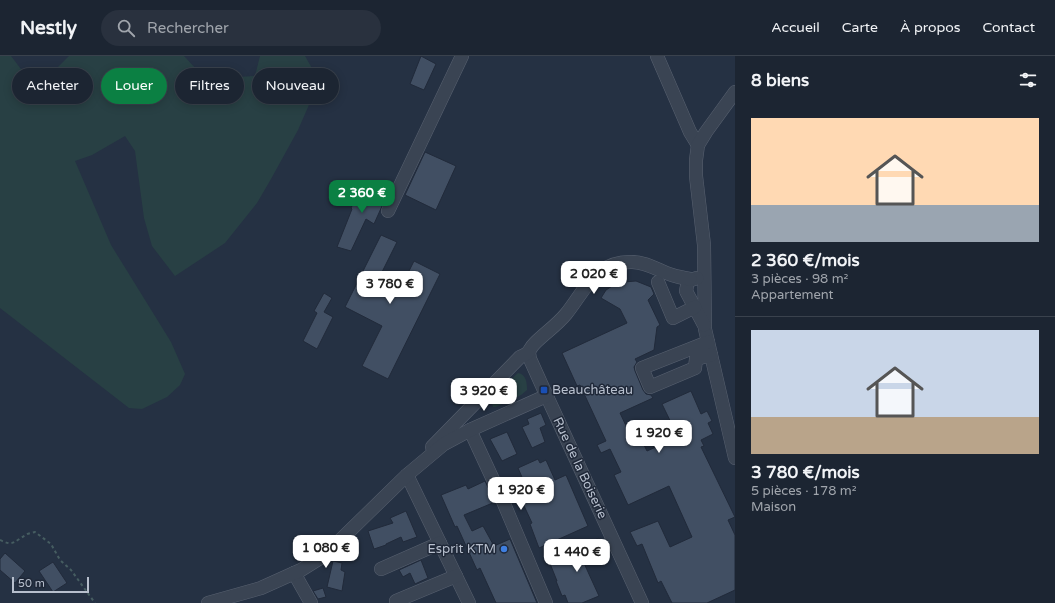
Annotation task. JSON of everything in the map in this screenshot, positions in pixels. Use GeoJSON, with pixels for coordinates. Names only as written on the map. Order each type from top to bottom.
{"type":"FeatureCollection","features":[{"type":"Feature","properties":{"kind":"street"},"geometry":{"type":"LineString","coordinates":[[388,211],[462,56]]}},
{"type":"Feature","properties":{"kind":"street"},"geometry":{"type":"LineString","coordinates":[[657,56],[690,132],[698,145]]}},
{"type":"Feature","properties":{"kind":"street"},"geometry":{"type":"LineString","coordinates":[[658,282],[673,318],[695,289],[704,260],[696,183],[696,160],[698,145],[735,92]]}},
{"type":"Feature","properties":{"kind":"street"},"geometry":{"type":"LineString","coordinates":[[407,475],[438,439],[468,408],[520,357],[529,353],[535,343],[558,322],[588,282],[602,269],[612,264],[633,262],[656,267],[695,289],[735,458]]}},
{"type":"Feature","properties":{"kind":"street"},"geometry":{"type":"LineString","coordinates":[[695,289],[705,329]]}},
{"type":"Feature","properties":{"kind":"street"},"geometry":{"type":"LineString","coordinates":[[695,368],[650,388],[642,368],[708,342]]}},
{"type":"Feature","properties":{"kind":"street"},"geometry":{"type":"LineString","coordinates":[[686,350],[695,368]]}},
{"type":"Feature","properties":{"kind":"street","name":"Rue de la Boiserie"},"geometry":{"type":"LineString","coordinates":[[529,353],[530,359],[546,396],[642,603]]}},
{"type":"Feature","properties":{"kind":"street"},"geometry":{"type":"LineString","coordinates":[[695,368],[696,358],[711,355]]}},
{"type":"Feature","properties":{"kind":"street"},"geometry":{"type":"LineString","coordinates":[[215,602],[261,588],[294,573],[325,555],[407,475],[444,444],[474,428],[546,396]]}},
{"type":"Feature","properties":{"kind":"street"},"geometry":{"type":"LineString","coordinates":[[468,408],[474,428],[502,499],[546,603]]}},
{"type":"Feature","properties":{"kind":"street"},"geometry":{"type":"LineString","coordinates":[[407,475],[469,603]]}},
{"type":"Feature","properties":{"kind":"street"},"geometry":{"type":"LineString","coordinates":[[380,569],[440,543]]}},
{"type":"Feature","properties":{"kind":"street"},"geometry":{"type":"LineString","coordinates":[[294,573],[311,603]]}},
{"type":"Feature","properties":{"kind":"street"},"geometry":{"type":"LineString","coordinates":[[396,601],[456,576]]}},
{"type":"Feature","properties":{"kind":"path"},"geometry":{"type":"LineString","coordinates":[[0,540],[7,544],[16,543],[26,535],[35,532],[44,537],[60,560],[71,570],[95,603]]}},
{"type":"Feature","properties":{"kind":"green space"},"geometry":{"type":"Polygon","coordinates":[[[0,56],[11,56],[20,68],[12,68],[12,104],[93,104],[93,68],[57,68],[69,56],[184,56],[195,68],[175,68],[175,104],[244,104],[244,77],[252,76],[252,104],[309,104],[298,130],[257,203],[225,243],[175,276],[152,246],[144,218],[135,151],[125,136],[92,155],[75,161],[111,245],[171,342],[185,374],[180,385],[167,397],[142,409],[129,408],[0,308],[0,56]]]}},
{"type":"Feature","properties":{"kind":"green space"},"geometry":{"type":"Polygon","coordinates":[[[260,56],[305,56],[312,68],[257,68],[260,56]]]}},
{"type":"Feature","properties":{"kind":"green space"},"geometry":{"type":"Polygon","coordinates":[[[518,373],[523,375],[527,390],[521,395],[493,407],[491,400],[492,397],[518,373]]]}},
{"type":"Feature","properties":{"kind":"building"},"geometry":{"type":"Polygon","coordinates":[[[421,56],[436,64],[424,90],[410,84],[421,56]]]}},
{"type":"Feature","properties":{"kind":"building"},"geometry":{"type":"Polygon","coordinates":[[[425,152],[456,166],[436,210],[405,195],[425,152]]]}},
{"type":"Feature","properties":{"kind":"building"},"geometry":{"type":"Polygon","coordinates":[[[363,182],[387,195],[374,224],[366,219],[351,251],[337,247],[352,209],[351,208],[363,182]]]}},
{"type":"Feature","properties":{"kind":"building"},"geometry":{"type":"Polygon","coordinates":[[[381,235],[397,242],[382,272],[403,283],[414,261],[440,274],[388,379],[362,366],[382,326],[345,307],[381,235]]]}},
{"type":"Feature","properties":{"kind":"building"},"geometry":{"type":"Polygon","coordinates":[[[636,281],[651,287],[654,294],[648,300],[660,325],[657,327],[654,350],[635,359],[637,362],[634,367],[643,390],[646,394],[651,395],[653,398],[620,413],[628,430],[635,427],[647,451],[678,437],[662,404],[691,391],[701,414],[707,411],[712,421],[708,423],[713,434],[701,440],[704,446],[701,447],[735,517],[728,520],[735,535],[735,590],[707,603],[672,603],[661,581],[658,583],[642,544],[637,546],[630,532],[658,521],[670,547],[692,537],[669,486],[628,505],[614,475],[621,472],[610,449],[601,453],[597,445],[606,441],[580,385],[577,386],[562,353],[627,323],[620,309],[601,298],[606,290],[612,286],[624,282],[636,281]]]}},
{"type":"Feature","properties":{"kind":"building"},"geometry":{"type":"Polygon","coordinates":[[[324,293],[332,298],[324,312],[333,317],[317,349],[303,341],[317,313],[314,311],[324,293]]]}},
{"type":"Feature","properties":{"kind":"building"},"geometry":{"type":"Polygon","coordinates":[[[541,413],[546,425],[540,428],[545,442],[532,448],[522,427],[529,424],[527,419],[541,413]]]}},
{"type":"Feature","properties":{"kind":"building"},"geometry":{"type":"Polygon","coordinates":[[[507,432],[517,454],[502,461],[490,439],[507,432]]]}},
{"type":"Feature","properties":{"kind":"building"},"geometry":{"type":"Polygon","coordinates":[[[538,459],[540,463],[546,460],[555,480],[566,475],[588,526],[539,548],[530,524],[532,523],[519,495],[528,491],[518,468],[538,459]]]}},
{"type":"Feature","properties":{"kind":"building"},"geometry":{"type":"Polygon","coordinates":[[[485,481],[495,502],[464,515],[472,531],[483,526],[494,546],[510,539],[537,603],[496,603],[480,568],[477,570],[457,526],[455,527],[441,495],[466,485],[468,489],[485,481]]]}},
{"type":"Feature","properties":{"kind":"building"},"geometry":{"type":"Polygon","coordinates":[[[406,511],[417,537],[403,542],[401,537],[386,545],[374,549],[368,531],[393,523],[390,518],[406,511]]]}},
{"type":"Feature","properties":{"kind":"building"},"geometry":{"type":"Polygon","coordinates":[[[599,538],[605,551],[583,561],[599,596],[582,603],[568,603],[565,595],[562,596],[549,561],[599,538]]]}},
{"type":"Feature","properties":{"kind":"building"},"geometry":{"type":"Polygon","coordinates":[[[5,553],[25,571],[15,583],[0,570],[0,559],[5,553]]]}},
{"type":"Feature","properties":{"kind":"building"},"geometry":{"type":"Polygon","coordinates":[[[421,560],[428,578],[415,584],[410,573],[403,577],[399,570],[421,560]]]}},
{"type":"Feature","properties":{"kind":"building"},"geometry":{"type":"Polygon","coordinates":[[[333,561],[342,563],[341,570],[345,572],[342,591],[327,587],[333,561]]]}},
{"type":"Feature","properties":{"kind":"building"},"geometry":{"type":"Polygon","coordinates":[[[53,562],[67,583],[53,592],[39,571],[53,562]]]}},
{"type":"Feature","properties":{"kind":"building"},"geometry":{"type":"Polygon","coordinates":[[[323,588],[326,597],[318,599],[313,591],[323,588]]]}},
{"type":"Feature","properties":{"kind":"place","name":"Beauchâteau"},"geometry":{"type":"Point","coordinates":[544,390]}},
{"type":"Feature","properties":{"kind":"place","name":"Esprit KTM"},"geometry":{"type":"Point","coordinates":[504,549]}}]}
